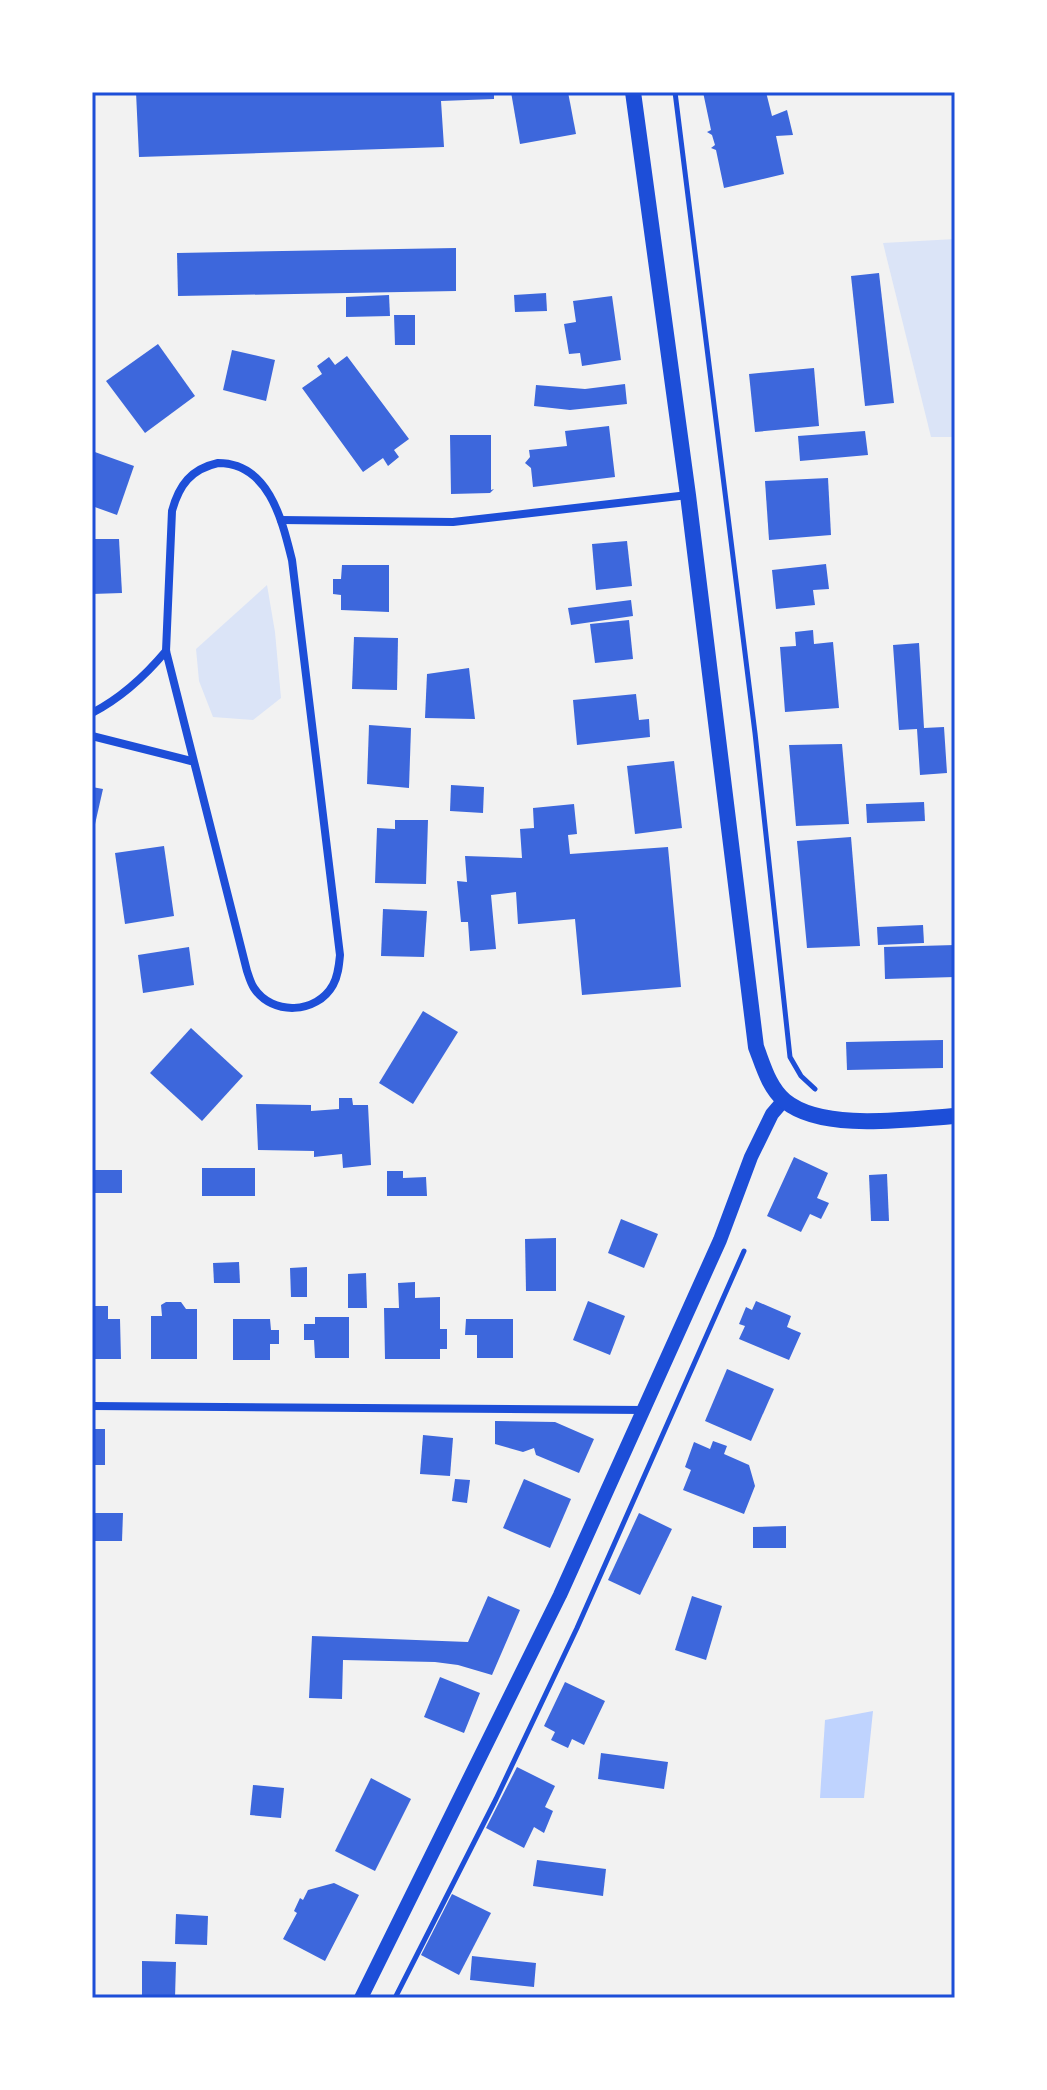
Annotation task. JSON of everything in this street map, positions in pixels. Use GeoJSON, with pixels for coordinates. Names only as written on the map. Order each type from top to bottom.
{"type":"FeatureCollection","features":[{"type":"Feature","properties":{"kind":"main road"},"geometry":{"type":"LineString","coordinates":[[633,92],[688,495],[756,1047],[766,1074],[784,1100],[815,1115],[849,1120],[955,1116]]}},
{"type":"Feature","properties":{"kind":"street"},"geometry":{"type":"LineString","coordinates":[[209,465],[235,465],[249,471],[260,481],[281,520],[292,560],[340,955],[338,976],[331,989],[313,1004],[290,1009],[277,1006],[254,988],[191,761],[166,651],[172,511],[177,493],[185,480],[209,465]]}},
{"type":"Feature","properties":{"kind":"street"},"geometry":{"type":"LineString","coordinates":[[281,520],[453,522],[688,495]]}},
{"type":"Feature","properties":{"kind":"street"},"geometry":{"type":"LineString","coordinates":[[92,713],[110,704],[149,671],[166,651]]}},
{"type":"Feature","properties":{"kind":"street"},"geometry":{"type":"LineString","coordinates":[[92,736],[191,761]]}},
{"type":"Feature","properties":{"kind":"street"},"geometry":{"type":"LineString","coordinates":[[361,1998],[560,1595],[720,1240],[751,1157],[772,1114],[784,1100]]}},
{"type":"Feature","properties":{"kind":"street"},"geometry":{"type":"LineString","coordinates":[[92,1406],[643,1410]]}},
{"type":"Feature","properties":{"kind":"path"},"geometry":{"type":"LineString","coordinates":[[675,92],[751,702],[790,1057],[801,1076],[824,1093]]}},
{"type":"Feature","properties":{"kind":"path"},"geometry":{"type":"LineString","coordinates":[[395,1998],[496,1799],[570,1642],[744,1251]]}},
{"type":"Feature","properties":{"kind":"shaded area"},"geometry":{"type":"Polygon","coordinates":[[[955,239],[955,437],[931,437],[883,243],[955,239]]]}},
{"type":"Feature","properties":{"kind":"shaded area"},"geometry":{"type":"Polygon","coordinates":[[[267,585],[281,698],[253,720],[213,717],[199,681],[196,649],[267,585]]]}},
{"type":"Feature","properties":{"kind":"water"},"geometry":{"type":"Polygon","coordinates":[[[873,1711],[864,1798],[820,1798],[825,1720],[873,1711]]]}},
{"type":"Feature","properties":{"kind":"building"},"geometry":{"type":"Polygon","coordinates":[[[136,92],[494,92],[494,99],[441,101],[444,147],[139,157],[136,92]]]}},
{"type":"Feature","properties":{"kind":"building"},"geometry":{"type":"Polygon","coordinates":[[[511,92],[568,92],[576,134],[520,144],[511,92]]]}},
{"type":"Feature","properties":{"kind":"building"},"geometry":{"type":"Polygon","coordinates":[[[703,92],[766,92],[772,116],[787,110],[793,135],[776,136],[784,174],[724,188],[716,150],[711,148],[715,145],[712,135],[707,132],[711,130],[703,92]]]}},
{"type":"Feature","properties":{"kind":"building"},"geometry":{"type":"Polygon","coordinates":[[[456,248],[456,291],[178,296],[177,253],[456,248]]]}},
{"type":"Feature","properties":{"kind":"building"},"geometry":{"type":"Polygon","coordinates":[[[879,273],[894,403],[865,406],[851,276],[879,273]]]}},
{"type":"Feature","properties":{"kind":"building"},"geometry":{"type":"Polygon","coordinates":[[[546,293],[547,311],[515,312],[514,295],[546,293]]]}},
{"type":"Feature","properties":{"kind":"building"},"geometry":{"type":"Polygon","coordinates":[[[389,295],[390,316],[346,317],[346,297],[389,295]]]}},
{"type":"Feature","properties":{"kind":"building"},"geometry":{"type":"Polygon","coordinates":[[[612,296],[621,360],[582,366],[580,353],[569,354],[564,324],[576,322],[573,301],[612,296]]]}},
{"type":"Feature","properties":{"kind":"building"},"geometry":{"type":"Polygon","coordinates":[[[394,315],[415,315],[415,345],[395,345],[394,315]]]}},
{"type":"Feature","properties":{"kind":"building"},"geometry":{"type":"Polygon","coordinates":[[[158,344],[195,396],[145,433],[106,381],[158,344]]]}},
{"type":"Feature","properties":{"kind":"building"},"geometry":{"type":"Polygon","coordinates":[[[232,350],[275,360],[266,401],[223,390],[232,350]]]}},
{"type":"Feature","properties":{"kind":"building"},"geometry":{"type":"Polygon","coordinates":[[[347,356],[409,439],[394,450],[399,457],[388,466],[383,458],[363,472],[302,388],[322,374],[317,366],[329,357],[335,365],[347,356]]]}},
{"type":"Feature","properties":{"kind":"building"},"geometry":{"type":"Polygon","coordinates":[[[814,368],[819,426],[755,432],[749,374],[814,368]]]}},
{"type":"Feature","properties":{"kind":"building"},"geometry":{"type":"Polygon","coordinates":[[[625,384],[627,404],[570,410],[534,406],[536,385],[585,389],[625,384]]]}},
{"type":"Feature","properties":{"kind":"building"},"geometry":{"type":"Polygon","coordinates":[[[609,426],[615,477],[533,487],[531,468],[525,463],[530,457],[529,450],[567,446],[565,431],[609,426]]]}},
{"type":"Feature","properties":{"kind":"building"},"geometry":{"type":"Polygon","coordinates":[[[865,431],[868,455],[800,461],[798,436],[865,431]]]}},
{"type":"Feature","properties":{"kind":"building"},"geometry":{"type":"Polygon","coordinates":[[[450,435],[491,435],[491,490],[494,489],[490,493],[451,494],[450,435]]]}},
{"type":"Feature","properties":{"kind":"building"},"geometry":{"type":"Polygon","coordinates":[[[92,451],[134,466],[117,515],[92,506],[92,451]]]}},
{"type":"Feature","properties":{"kind":"building"},"geometry":{"type":"Polygon","coordinates":[[[828,478],[831,535],[769,540],[765,481],[828,478]]]}},
{"type":"Feature","properties":{"kind":"building"},"geometry":{"type":"Polygon","coordinates":[[[92,539],[119,539],[122,593],[92,594],[92,539]]]}},
{"type":"Feature","properties":{"kind":"building"},"geometry":{"type":"Polygon","coordinates":[[[627,541],[632,586],[596,590],[592,544],[627,541]]]}},
{"type":"Feature","properties":{"kind":"building"},"geometry":{"type":"Polygon","coordinates":[[[826,564],[829,589],[813,590],[815,605],[776,609],[772,570],[826,564]]]}},
{"type":"Feature","properties":{"kind":"building"},"geometry":{"type":"Polygon","coordinates":[[[342,565],[389,565],[389,612],[341,610],[341,595],[333,594],[333,579],[341,579],[342,565]]]}},
{"type":"Feature","properties":{"kind":"building"},"geometry":{"type":"Polygon","coordinates":[[[631,600],[633,616],[571,625],[568,608],[631,600]]]}},
{"type":"Feature","properties":{"kind":"building"},"geometry":{"type":"Polygon","coordinates":[[[629,620],[633,659],[595,663],[590,624],[629,620]]]}},
{"type":"Feature","properties":{"kind":"building"},"geometry":{"type":"Polygon","coordinates":[[[813,630],[814,644],[833,642],[839,708],[785,712],[780,647],[796,646],[795,632],[813,630]]]}},
{"type":"Feature","properties":{"kind":"building"},"geometry":{"type":"Polygon","coordinates":[[[354,637],[398,638],[397,690],[352,689],[354,637]]]}},
{"type":"Feature","properties":{"kind":"building"},"geometry":{"type":"Polygon","coordinates":[[[919,643],[924,728],[944,727],[947,773],[920,775],[917,729],[899,730],[893,645],[919,643]]]}},
{"type":"Feature","properties":{"kind":"building"},"geometry":{"type":"Polygon","coordinates":[[[469,668],[475,719],[425,718],[427,674],[469,668]]]}},
{"type":"Feature","properties":{"kind":"building"},"geometry":{"type":"Polygon","coordinates":[[[636,694],[639,720],[649,719],[650,737],[577,745],[573,700],[636,694]]]}},
{"type":"Feature","properties":{"kind":"building"},"geometry":{"type":"Polygon","coordinates":[[[369,725],[411,728],[409,788],[367,784],[369,725]]]}},
{"type":"Feature","properties":{"kind":"building"},"geometry":{"type":"Polygon","coordinates":[[[842,744],[849,824],[796,826],[789,745],[842,744]]]}},
{"type":"Feature","properties":{"kind":"building"},"geometry":{"type":"Polygon","coordinates":[[[674,761],[682,828],[635,834],[627,766],[674,761]]]}},
{"type":"Feature","properties":{"kind":"building"},"geometry":{"type":"Polygon","coordinates":[[[451,785],[484,787],[483,813],[450,811],[451,785]]]}},
{"type":"Feature","properties":{"kind":"building"},"geometry":{"type":"Polygon","coordinates":[[[92,787],[103,789],[93,833],[92,833],[92,787]]]}},
{"type":"Feature","properties":{"kind":"building"},"geometry":{"type":"Polygon","coordinates":[[[924,802],[925,821],[867,823],[866,804],[924,802]]]}},
{"type":"Feature","properties":{"kind":"building"},"geometry":{"type":"Polygon","coordinates":[[[574,804],[577,834],[568,835],[570,854],[668,847],[681,987],[582,995],[575,919],[518,924],[516,892],[491,895],[496,949],[470,951],[468,922],[461,922],[457,881],[467,882],[465,856],[522,858],[520,829],[534,828],[533,808],[574,804]]]}},
{"type":"Feature","properties":{"kind":"building"},"geometry":{"type":"Polygon","coordinates":[[[395,820],[428,820],[426,884],[375,883],[377,828],[395,829],[395,820]]]}},
{"type":"Feature","properties":{"kind":"building"},"geometry":{"type":"Polygon","coordinates":[[[851,837],[860,946],[807,948],[797,841],[851,837]]]}},
{"type":"Feature","properties":{"kind":"building"},"geometry":{"type":"Polygon","coordinates":[[[164,846],[174,916],[125,924],[115,853],[164,846]]]}},
{"type":"Feature","properties":{"kind":"building"},"geometry":{"type":"Polygon","coordinates":[[[383,909],[427,911],[424,957],[381,956],[383,909]]]}},
{"type":"Feature","properties":{"kind":"building"},"geometry":{"type":"Polygon","coordinates":[[[923,925],[924,943],[878,945],[877,927],[923,925]]]}},
{"type":"Feature","properties":{"kind":"building"},"geometry":{"type":"Polygon","coordinates":[[[955,945],[955,977],[885,979],[884,947],[955,945]]]}},
{"type":"Feature","properties":{"kind":"building"},"geometry":{"type":"Polygon","coordinates":[[[189,947],[194,985],[143,993],[138,955],[189,947]]]}},
{"type":"Feature","properties":{"kind":"building"},"geometry":{"type":"Polygon","coordinates":[[[423,1011],[458,1032],[413,1104],[379,1083],[423,1011]]]}},
{"type":"Feature","properties":{"kind":"building"},"geometry":{"type":"Polygon","coordinates":[[[191,1028],[243,1076],[202,1121],[150,1073],[191,1028]]]}},
{"type":"Feature","properties":{"kind":"building"},"geometry":{"type":"Polygon","coordinates":[[[943,1040],[943,1068],[847,1070],[846,1042],[943,1040]]]}},
{"type":"Feature","properties":{"kind":"building"},"geometry":{"type":"Polygon","coordinates":[[[339,1098],[352,1098],[353,1105],[368,1105],[371,1165],[343,1168],[342,1154],[314,1157],[314,1151],[258,1150],[256,1104],[311,1105],[311,1111],[339,1109],[339,1098]]]}},
{"type":"Feature","properties":{"kind":"building"},"geometry":{"type":"Polygon","coordinates":[[[794,1157],[828,1173],[817,1198],[829,1203],[821,1219],[810,1214],[801,1232],[767,1216],[794,1157]]]}},
{"type":"Feature","properties":{"kind":"building"},"geometry":{"type":"Polygon","coordinates":[[[202,1168],[255,1168],[255,1196],[202,1196],[202,1168]]]}},
{"type":"Feature","properties":{"kind":"building"},"geometry":{"type":"Polygon","coordinates":[[[92,1170],[122,1170],[122,1193],[92,1193],[92,1170]]]}},
{"type":"Feature","properties":{"kind":"building"},"geometry":{"type":"Polygon","coordinates":[[[387,1171],[403,1171],[403,1178],[426,1177],[427,1196],[387,1196],[387,1171]]]}},
{"type":"Feature","properties":{"kind":"building"},"geometry":{"type":"Polygon","coordinates":[[[887,1174],[889,1221],[871,1221],[869,1175],[887,1174]]]}},
{"type":"Feature","properties":{"kind":"building"},"geometry":{"type":"Polygon","coordinates":[[[621,1219],[658,1234],[644,1268],[608,1253],[621,1219]]]}},
{"type":"Feature","properties":{"kind":"building"},"geometry":{"type":"Polygon","coordinates":[[[556,1238],[556,1291],[526,1291],[525,1239],[556,1238]]]}},
{"type":"Feature","properties":{"kind":"building"},"geometry":{"type":"Polygon","coordinates":[[[239,1262],[240,1283],[214,1283],[213,1263],[239,1262]]]}},
{"type":"Feature","properties":{"kind":"building"},"geometry":{"type":"Polygon","coordinates":[[[307,1267],[307,1297],[291,1297],[290,1268],[307,1267]]]}},
{"type":"Feature","properties":{"kind":"building"},"geometry":{"type":"Polygon","coordinates":[[[366,1273],[367,1308],[348,1308],[348,1274],[366,1273]]]}},
{"type":"Feature","properties":{"kind":"building"},"geometry":{"type":"Polygon","coordinates":[[[415,1282],[415,1298],[440,1297],[440,1329],[447,1329],[447,1349],[440,1349],[440,1359],[385,1359],[384,1308],[399,1308],[398,1283],[415,1282]]]}},
{"type":"Feature","properties":{"kind":"building"},"geometry":{"type":"Polygon","coordinates":[[[588,1301],[625,1316],[610,1355],[573,1340],[588,1301]]]}},
{"type":"Feature","properties":{"kind":"building"},"geometry":{"type":"Polygon","coordinates":[[[756,1301],[791,1316],[787,1327],[801,1333],[789,1360],[739,1339],[745,1326],[739,1324],[746,1307],[752,1310],[756,1301]]]}},
{"type":"Feature","properties":{"kind":"building"},"geometry":{"type":"Polygon","coordinates":[[[181,1302],[186,1309],[197,1309],[197,1359],[151,1359],[151,1316],[162,1316],[161,1305],[181,1302]]]}},
{"type":"Feature","properties":{"kind":"building"},"geometry":{"type":"Polygon","coordinates":[[[92,1306],[108,1306],[108,1319],[120,1319],[121,1359],[92,1359],[92,1306]]]}},
{"type":"Feature","properties":{"kind":"building"},"geometry":{"type":"Polygon","coordinates":[[[315,1317],[349,1317],[349,1358],[315,1358],[314,1340],[304,1340],[304,1324],[315,1324],[315,1317]]]}},
{"type":"Feature","properties":{"kind":"building"},"geometry":{"type":"Polygon","coordinates":[[[233,1319],[270,1319],[271,1330],[279,1330],[279,1344],[270,1344],[270,1360],[233,1360],[233,1319]]]}},
{"type":"Feature","properties":{"kind":"building"},"geometry":{"type":"Polygon","coordinates":[[[466,1319],[513,1319],[513,1358],[477,1358],[477,1335],[465,1335],[466,1319]]]}},
{"type":"Feature","properties":{"kind":"building"},"geometry":{"type":"Polygon","coordinates":[[[727,1369],[774,1389],[751,1441],[705,1421],[727,1369]]]}},
{"type":"Feature","properties":{"kind":"building"},"geometry":{"type":"Polygon","coordinates":[[[495,1421],[555,1422],[594,1439],[579,1473],[536,1455],[534,1448],[523,1452],[495,1444],[495,1421]]]}},
{"type":"Feature","properties":{"kind":"building"},"geometry":{"type":"Polygon","coordinates":[[[92,1429],[105,1429],[105,1465],[92,1465],[92,1429]]]}},
{"type":"Feature","properties":{"kind":"building"},"geometry":{"type":"Polygon","coordinates":[[[423,1435],[453,1438],[450,1476],[420,1474],[423,1435]]]}},
{"type":"Feature","properties":{"kind":"building"},"geometry":{"type":"Polygon","coordinates":[[[713,1441],[727,1446],[724,1454],[749,1465],[755,1486],[744,1514],[683,1490],[691,1470],[685,1467],[694,1442],[710,1449],[713,1441]]]}},
{"type":"Feature","properties":{"kind":"building"},"geometry":{"type":"Polygon","coordinates":[[[455,1479],[470,1480],[467,1503],[452,1501],[455,1479]]]}},
{"type":"Feature","properties":{"kind":"building"},"geometry":{"type":"Polygon","coordinates":[[[524,1479],[571,1499],[550,1548],[503,1528],[524,1479]]]}},
{"type":"Feature","properties":{"kind":"building"},"geometry":{"type":"Polygon","coordinates":[[[93,1513],[123,1513],[122,1541],[92,1541],[93,1513]]]}},
{"type":"Feature","properties":{"kind":"building"},"geometry":{"type":"Polygon","coordinates":[[[639,1513],[672,1529],[640,1595],[608,1580],[639,1513]]]}},
{"type":"Feature","properties":{"kind":"building"},"geometry":{"type":"Polygon","coordinates":[[[786,1526],[786,1548],[753,1548],[753,1527],[786,1526]]]}},
{"type":"Feature","properties":{"kind":"building"},"geometry":{"type":"Polygon","coordinates":[[[488,1596],[520,1610],[492,1675],[435,1662],[343,1660],[342,1699],[309,1698],[312,1636],[468,1642],[488,1596]]]}},
{"type":"Feature","properties":{"kind":"building"},"geometry":{"type":"Polygon","coordinates":[[[692,1596],[722,1606],[706,1660],[675,1650],[692,1596]]]}},
{"type":"Feature","properties":{"kind":"building"},"geometry":{"type":"Polygon","coordinates":[[[440,1677],[480,1693],[464,1733],[424,1717],[440,1677]]]}},
{"type":"Feature","properties":{"kind":"building"},"geometry":{"type":"Polygon","coordinates":[[[565,1682],[605,1701],[584,1745],[572,1739],[568,1748],[551,1740],[555,1732],[544,1726],[565,1682]]]}},
{"type":"Feature","properties":{"kind":"building"},"geometry":{"type":"Polygon","coordinates":[[[601,1753],[668,1762],[664,1789],[598,1779],[601,1753]]]}},
{"type":"Feature","properties":{"kind":"building"},"geometry":{"type":"Polygon","coordinates":[[[517,1767],[555,1786],[545,1807],[553,1811],[544,1833],[534,1827],[524,1848],[486,1828],[517,1767]]]}},
{"type":"Feature","properties":{"kind":"building"},"geometry":{"type":"Polygon","coordinates":[[[371,1778],[411,1799],[375,1871],[335,1851],[371,1778]]]}},
{"type":"Feature","properties":{"kind":"building"},"geometry":{"type":"Polygon","coordinates":[[[253,1785],[284,1788],[281,1818],[250,1815],[253,1785]]]}},
{"type":"Feature","properties":{"kind":"building"},"geometry":{"type":"Polygon","coordinates":[[[537,1860],[606,1869],[603,1896],[533,1886],[537,1860]]]}},
{"type":"Feature","properties":{"kind":"building"},"geometry":{"type":"Polygon","coordinates":[[[334,1883],[359,1895],[325,1961],[283,1939],[297,1913],[294,1911],[300,1898],[303,1900],[308,1890],[334,1883]]]}},
{"type":"Feature","properties":{"kind":"building"},"geometry":{"type":"Polygon","coordinates":[[[452,1894],[491,1913],[459,1975],[421,1955],[452,1894]]]}},
{"type":"Feature","properties":{"kind":"building"},"geometry":{"type":"Polygon","coordinates":[[[176,1914],[208,1916],[207,1945],[175,1944],[176,1914]]]}},
{"type":"Feature","properties":{"kind":"building"},"geometry":{"type":"Polygon","coordinates":[[[472,1956],[536,1963],[534,1987],[470,1980],[472,1956]]]}},
{"type":"Feature","properties":{"kind":"building"},"geometry":{"type":"Polygon","coordinates":[[[142,1961],[176,1962],[175,1998],[142,1998],[142,1961]]]}}]}
